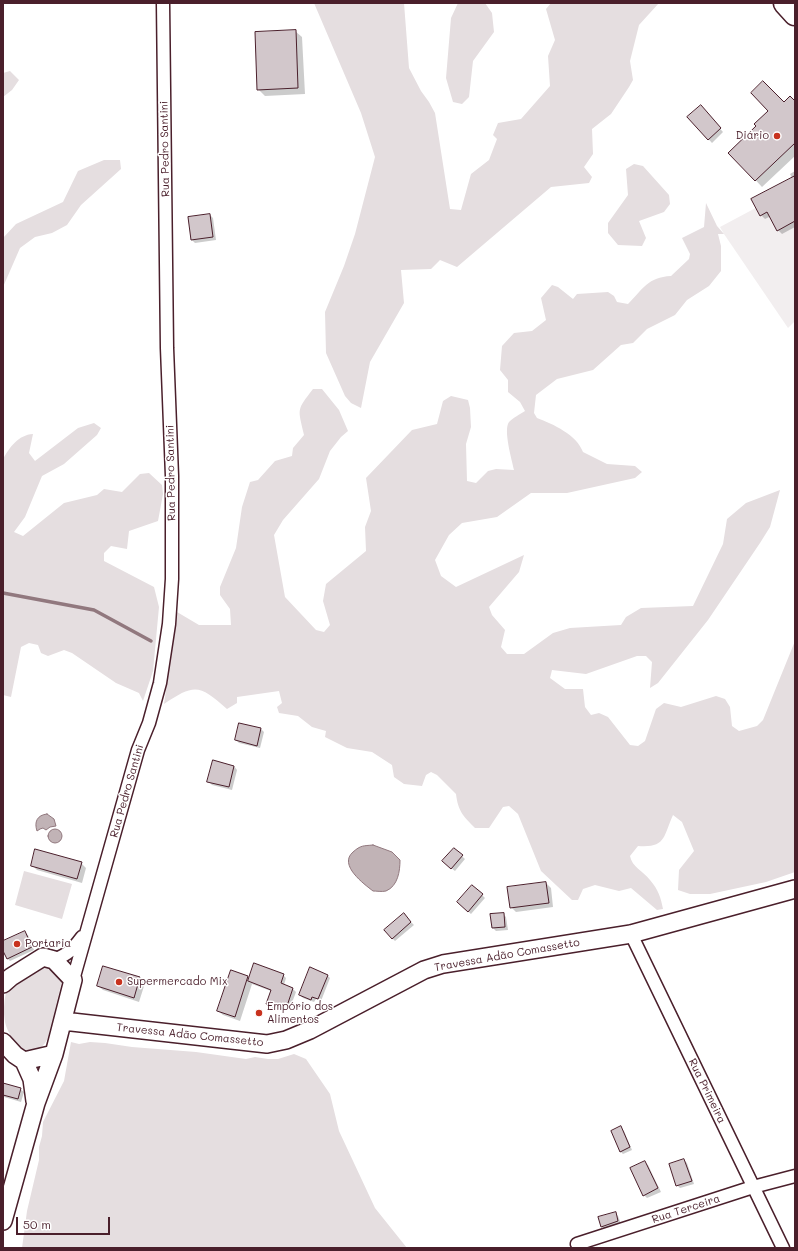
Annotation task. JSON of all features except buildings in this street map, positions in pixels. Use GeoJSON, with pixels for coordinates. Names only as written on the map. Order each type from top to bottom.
{"type":"FeatureCollection","features":[{"type":"Feature","properties":{"kind":"highway"},"geometry":{"type":"LineString","coordinates":[[785,3],[795,14]]}},
{"type":"Feature","properties":{"kind":"street","name":"Rua Pedro Santini"},"geometry":{"type":"LineString","coordinates":[[73,980],[138,750],[149,723],[160,683],[169,624],[172,578],[172,476],[167,348],[163,3]]}},
{"type":"Feature","properties":{"kind":"street","name":"Travessa Adão Comassetto"},"geometry":{"type":"LineString","coordinates":[[63,1021],[267,1044],[286,1040],[310,1030],[424,970],[443,964],[632,934],[795,889]]}},
{"type":"Feature","properties":{"kind":"street","name":"Rua Pedro Santini"},"geometry":{"type":"LineString","coordinates":[[54,960],[64,956],[72,950],[87,932]]}},
{"type":"Feature","properties":{"kind":"street","name":"Rua Primeira"},"geometry":{"type":"LineString","coordinates":[[632,934],[783,1248]]}},
{"type":"Feature","properties":{"kind":"street"},"geometry":{"type":"LineString","coordinates":[[3,984],[11,977],[42,957],[54,960],[73,980],[54,1054],[36,1103],[3,1221]]}},
{"type":"Feature","properties":{"kind":"street"},"geometry":{"type":"LineString","coordinates":[[3,1042],[15,1055],[24,1061],[32,1079],[36,1103]]}},
{"type":"Feature","properties":{"kind":"street"},"geometry":{"type":"LineString","coordinates":[[24,1061],[54,1054]]}},
{"type":"Feature","properties":{"kind":"street","name":"Rua Terceira"},"geometry":{"type":"LineString","coordinates":[[577,1244],[754,1187],[795,1176]]}},
{"type":"Feature","properties":{"kind":"shaded area"},"geometry":{"type":"Polygon","coordinates":[[[314,3],[404,3],[409,68],[435,113],[450,209],[461,210],[471,174],[489,160],[497,139],[493,135],[498,123],[521,119],[550,86],[548,56],[555,40],[546,9],[551,3],[659,3],[639,25],[630,61],[633,80],[611,114],[592,129],[593,154],[584,167],[592,177],[589,183],[551,187],[457,267],[440,260],[431,269],[401,270],[404,303],[370,362],[361,408],[351,403],[345,396],[326,353],[325,312],[344,266],[355,234],[375,157],[361,113],[314,3]]]}},
{"type":"Feature","properties":{"kind":"shaded area"},"geometry":{"type":"Polygon","coordinates":[[[458,3],[485,3],[492,13],[494,32],[473,61],[469,97],[462,104],[453,102],[446,78],[451,18],[458,3]]]}},
{"type":"Feature","properties":{"kind":"shaded area"},"geometry":{"type":"Polygon","coordinates":[[[10,71],[19,80],[12,90],[3,97],[3,73],[10,71]]]}},
{"type":"Feature","properties":{"kind":"shaded area"},"geometry":{"type":"Polygon","coordinates":[[[104,160],[120,160],[121,169],[81,205],[67,225],[52,233],[35,237],[20,248],[3,287],[3,238],[16,224],[63,202],[78,171],[104,160]]]}},
{"type":"Feature","properties":{"kind":"shaded area"},"geometry":{"type":"Polygon","coordinates":[[[634,164],[643,166],[669,195],[670,204],[664,212],[639,221],[646,238],[642,246],[618,245],[608,233],[608,223],[628,195],[626,169],[634,164]]]}},
{"type":"Feature","properties":{"kind":"shaded area"},"geometry":{"type":"Polygon","coordinates":[[[795,187],[795,321],[788,328],[720,227],[795,187]]]}},
{"type":"Feature","properties":{"kind":"shaded area"},"geometry":{"type":"Polygon","coordinates":[[[706,203],[717,226],[724,234],[718,234],[721,246],[721,271],[709,286],[687,300],[675,315],[647,329],[633,343],[621,345],[593,370],[557,379],[536,395],[534,413],[537,418],[550,423],[570,435],[576,440],[583,452],[607,464],[635,466],[642,472],[635,478],[567,493],[531,493],[497,517],[462,523],[449,535],[435,560],[441,576],[456,587],[524,555],[519,572],[489,607],[492,615],[505,630],[501,647],[507,654],[524,654],[553,633],[570,628],[621,625],[626,617],[641,608],[693,606],[723,544],[727,519],[746,503],[780,490],[770,527],[760,543],[708,620],[658,683],[650,688],[652,662],[646,656],[637,656],[586,674],[552,670],[550,678],[565,689],[583,689],[585,707],[591,715],[599,713],[608,717],[630,745],[638,746],[645,741],[656,709],[664,703],[681,707],[716,696],[725,699],[730,707],[732,726],[739,731],[757,726],[763,720],[795,641],[795,872],[766,882],[710,894],[690,894],[678,890],[679,870],[694,851],[682,822],[673,815],[665,835],[659,843],[647,846],[638,846],[630,856],[635,866],[647,877],[657,890],[663,909],[657,910],[631,888],[619,891],[595,885],[583,889],[578,900],[572,900],[541,871],[518,814],[509,806],[503,807],[489,828],[475,828],[462,813],[458,805],[456,794],[437,775],[431,772],[426,775],[422,786],[404,784],[394,777],[392,765],[372,752],[347,748],[325,737],[326,731],[312,727],[298,716],[279,713],[277,707],[282,703],[279,691],[237,697],[237,703],[227,709],[210,695],[203,691],[197,690],[190,690],[174,697],[164,704],[177,612],[199,625],[231,625],[230,609],[220,595],[220,587],[236,548],[242,507],[250,482],[258,480],[275,461],[292,456],[293,448],[304,435],[300,420],[301,406],[313,389],[322,389],[339,410],[348,431],[330,451],[319,479],[283,520],[274,535],[285,597],[316,630],[324,632],[330,625],[323,601],[326,584],[366,551],[365,527],[371,511],[366,478],[412,430],[437,424],[443,401],[451,396],[468,400],[470,408],[471,427],[466,444],[467,481],[476,483],[488,471],[496,469],[514,470],[507,438],[507,426],[509,422],[525,411],[520,402],[508,392],[508,380],[500,370],[502,346],[514,333],[532,331],[546,320],[541,298],[552,285],[558,287],[573,299],[577,294],[608,292],[614,296],[617,302],[628,304],[651,281],[671,276],[689,259],[690,254],[682,238],[704,227],[706,203]]]}},
{"type":"Feature","properties":{"kind":"shaded area"},"geometry":{"type":"Polygon","coordinates":[[[94,423],[101,428],[97,435],[64,464],[42,476],[25,517],[14,532],[23,536],[64,503],[97,495],[104,489],[122,492],[140,474],[149,473],[162,485],[163,494],[158,521],[129,531],[127,549],[111,546],[104,553],[104,561],[154,587],[159,607],[153,671],[143,701],[139,693],[116,683],[72,653],[64,650],[48,656],[41,653],[38,645],[29,643],[21,647],[11,697],[3,695],[3,459],[15,442],[23,437],[33,434],[29,453],[35,461],[78,428],[94,423]]]}},
{"type":"Feature","properties":{"kind":"shaded area"},"geometry":{"type":"Polygon","coordinates":[[[47,814],[54,819],[56,826],[50,827],[46,830],[43,828],[37,831],[37,820],[39,817],[47,814]]]}},
{"type":"Feature","properties":{"kind":"shaded area"},"geometry":{"type":"Polygon","coordinates":[[[52,829],[58,829],[62,833],[62,839],[58,843],[52,843],[48,839],[48,833],[52,829]]]}},
{"type":"Feature","properties":{"kind":"shaded area"},"geometry":{"type":"Polygon","coordinates":[[[373,845],[392,852],[400,860],[398,878],[393,886],[386,891],[373,891],[354,874],[350,868],[349,857],[353,852],[362,846],[373,845]]]}},
{"type":"Feature","properties":{"kind":"shaded area"},"geometry":{"type":"Polygon","coordinates":[[[24,871],[72,884],[62,919],[15,905],[24,871]]]}},
{"type":"Feature","properties":{"kind":"shaded area"},"geometry":{"type":"Polygon","coordinates":[[[49,965],[63,977],[49,1034],[45,1043],[39,1049],[33,1051],[27,1050],[15,1042],[7,1029],[4,1014],[6,992],[37,967],[49,965]]]}},
{"type":"Feature","properties":{"kind":"shaded area"},"geometry":{"type":"Polygon","coordinates":[[[71,1042],[79,1044],[90,1042],[105,1043],[132,1047],[196,1052],[246,1059],[255,1057],[278,1059],[294,1054],[306,1059],[330,1094],[339,1131],[375,1208],[407,1248],[22,1248],[27,1211],[39,1160],[39,1147],[42,1136],[43,1122],[64,1081],[71,1042]]]}},
{"type":"Feature","properties":{"kind":"waterway"},"geometry":{"type":"LineString","coordinates":[[3,593],[94,610],[151,641]]}},
{"type":"Feature","properties":{"kind":"place","name":"Diário"},"geometry":{"type":"Point","coordinates":[777,136]}},
{"type":"Feature","properties":{"kind":"place","name":"Portaria"},"geometry":{"type":"Point","coordinates":[17,944]}},
{"type":"Feature","properties":{"kind":"place","name":"Supermercado Mix"},"geometry":{"type":"Point","coordinates":[119,982]}},
{"type":"Feature","properties":{"kind":"place","name":"Empório dos Alimentos"},"geometry":{"type":"Point","coordinates":[259,1013]}}]}
